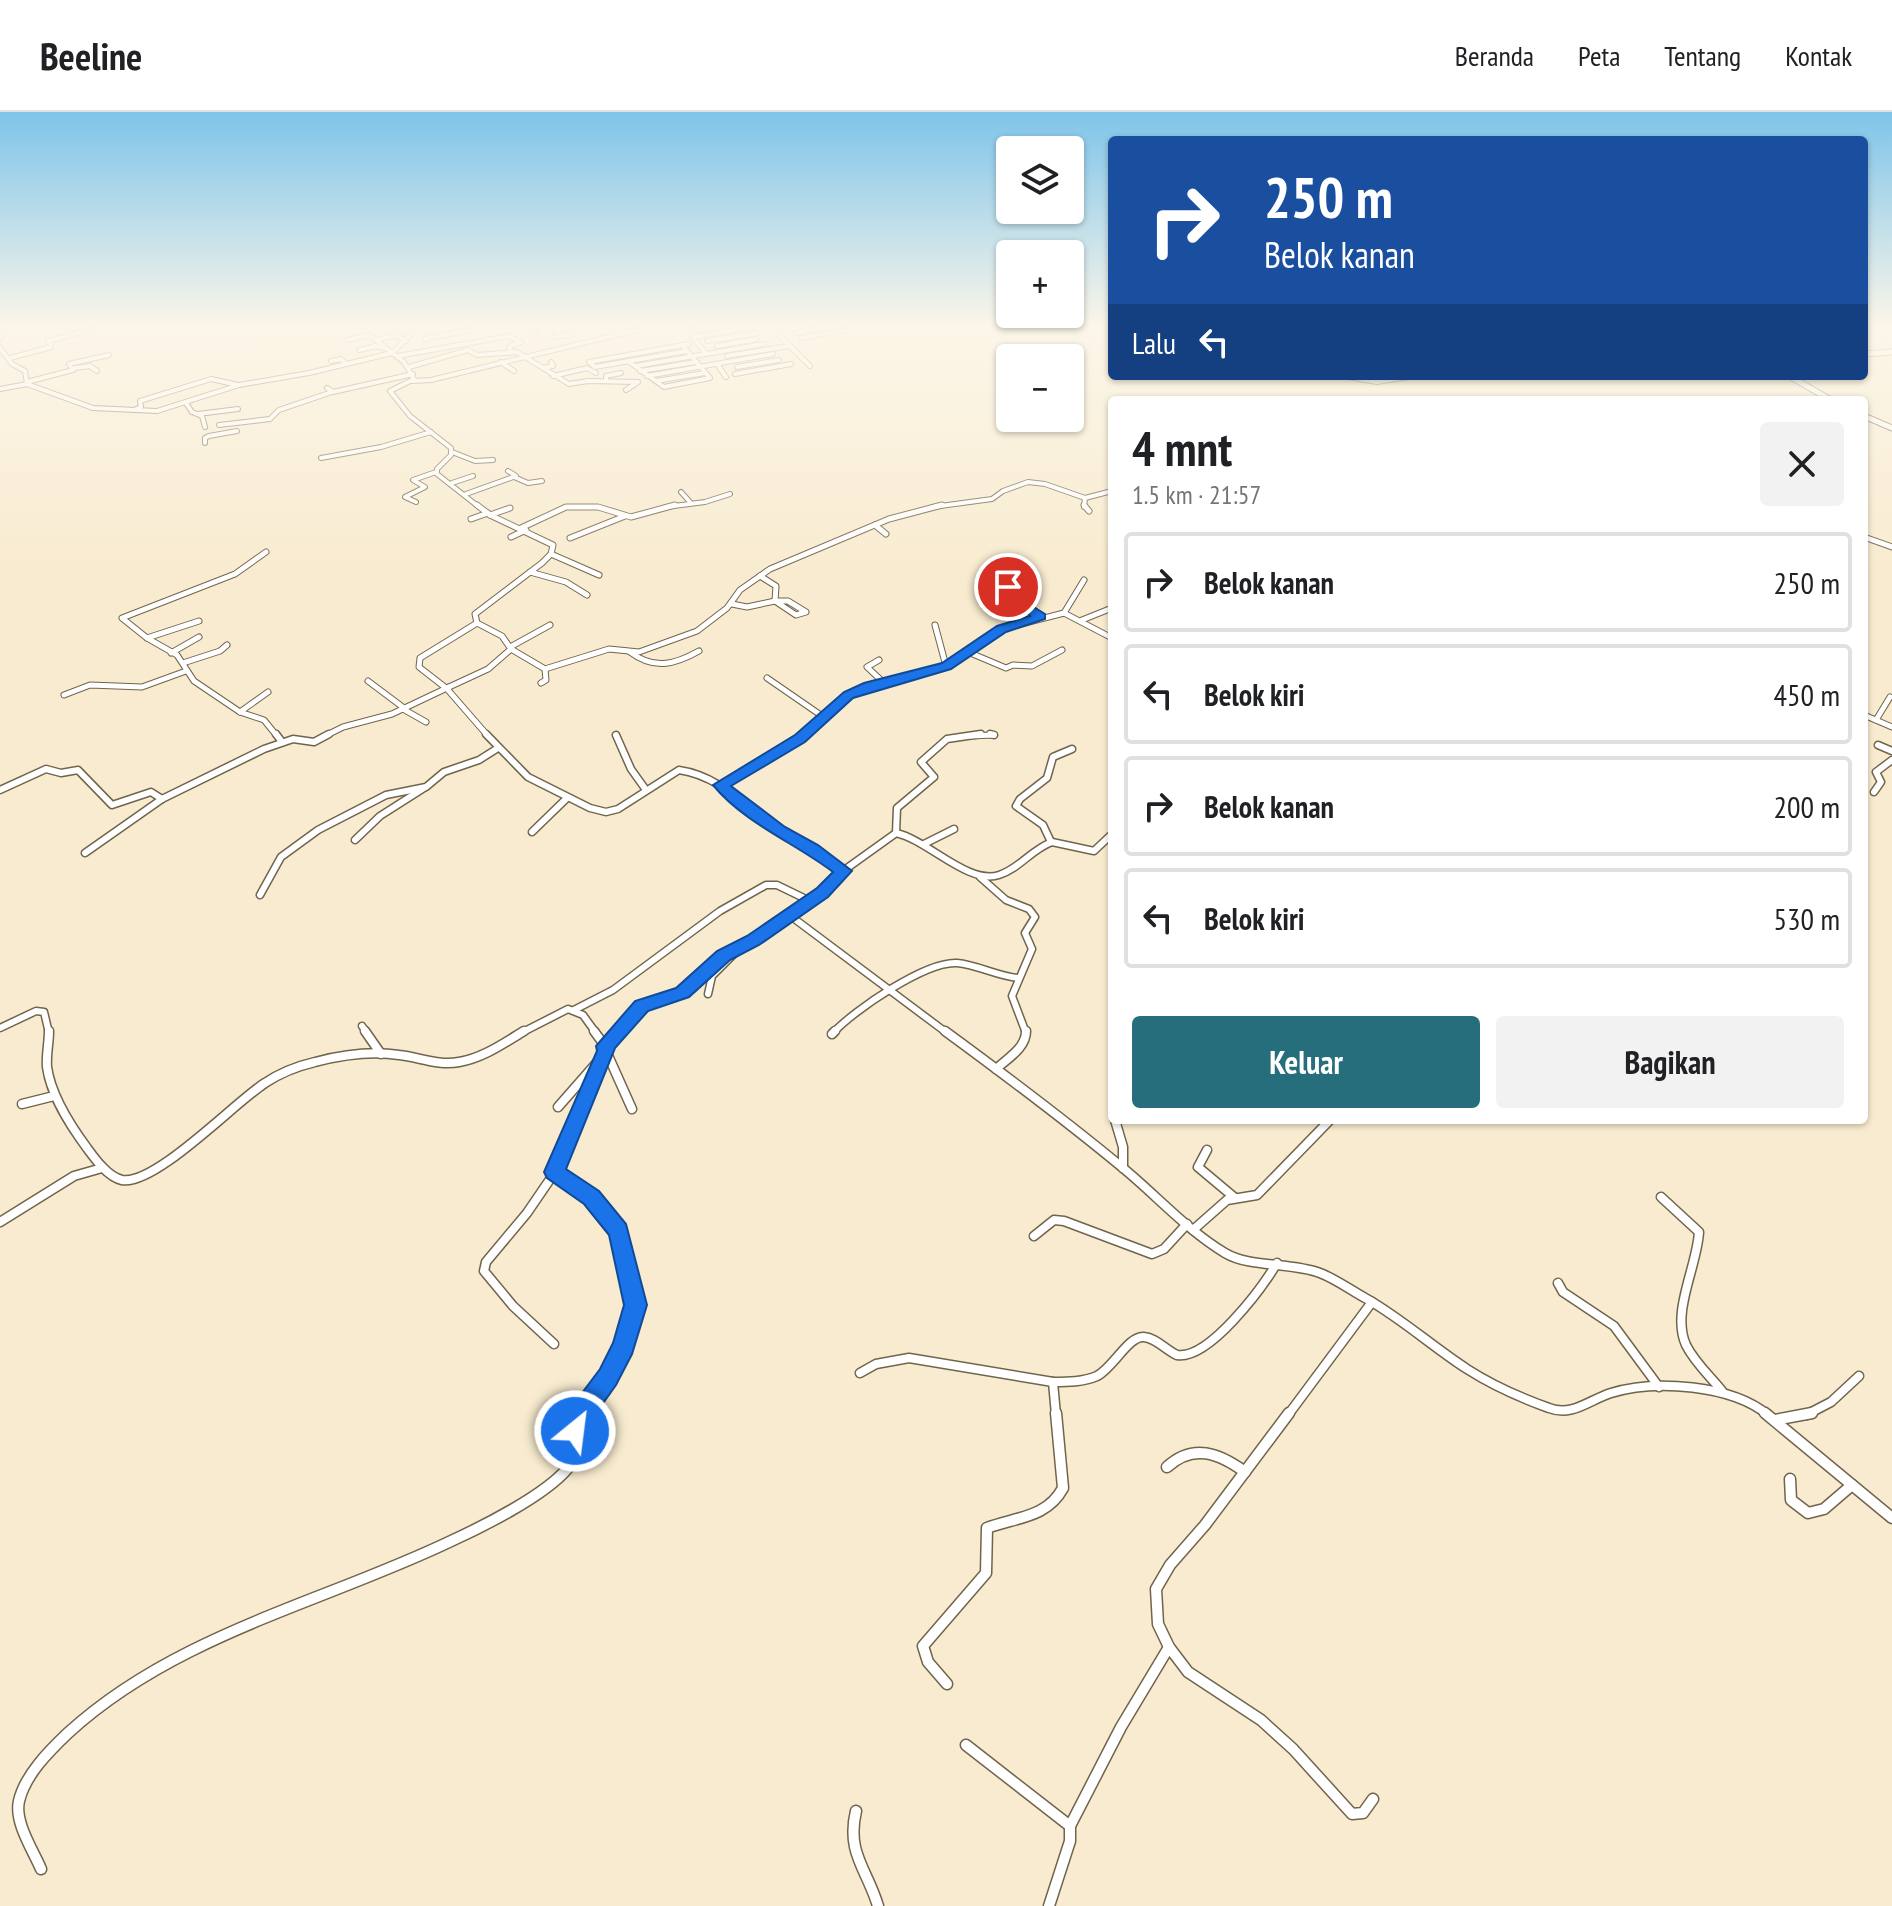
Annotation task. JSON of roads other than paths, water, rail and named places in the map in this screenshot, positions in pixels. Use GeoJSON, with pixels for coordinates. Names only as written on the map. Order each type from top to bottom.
{"type":"FeatureCollection","features":[{"type":"Feature","properties":{"kind":"street"},"geometry":{"type":"LineString","coordinates":[[128,411],[158,411]]}},
{"type":"Feature","properties":{"kind":"street"},"geometry":{"type":"LineString","coordinates":[[191,411],[202,416],[205,427]]}},
{"type":"Feature","properties":{"kind":"street"},"geometry":{"type":"LineString","coordinates":[[198,414],[224,411]]}},
{"type":"Feature","properties":{"kind":"street"},"geometry":{"type":"LineString","coordinates":[[218,433],[219,423],[270,419],[278,411]]}},
{"type":"Feature","properties":{"kind":"street"},"geometry":{"type":"LineString","coordinates":[[406,411],[452,452],[475,461],[493,460]]}},
{"type":"Feature","properties":{"kind":"street"},"geometry":{"type":"LineString","coordinates":[[1868,418],[1892,428]]}},
{"type":"Feature","properties":{"kind":"street"},"geometry":{"type":"LineString","coordinates":[[205,443],[207,436],[237,431]]}},
{"type":"Feature","properties":{"kind":"street"},"geometry":{"type":"LineString","coordinates":[[321,458],[381,447],[431,432]]}},
{"type":"Feature","properties":{"kind":"street"},"geometry":{"type":"LineString","coordinates":[[416,502],[405,497],[425,488],[414,479],[436,472],[452,452]]}},
{"type":"Feature","properties":{"kind":"street"},"geometry":{"type":"LineString","coordinates":[[508,471],[516,475],[514,477]]}},
{"type":"Feature","properties":{"kind":"street"},"geometry":{"type":"LineString","coordinates":[[436,472],[489,514],[550,542],[553,547],[551,554],[530,572],[479,609],[475,618],[477,623],[497,632],[511,647],[545,669]]}},
{"type":"Feature","properties":{"kind":"street"},"geometry":{"type":"LineString","coordinates":[[452,483],[473,476]]}},
{"type":"Feature","properties":{"kind":"street"},"geometry":{"type":"LineString","coordinates":[[466,494],[514,477],[528,483],[542,481]]}},
{"type":"Feature","properties":{"kind":"street"},"geometry":{"type":"LineString","coordinates":[[545,669],[609,649],[630,652],[705,627],[732,604],[737,592],[760,576],[812,553],[826,543],[924,508],[992,499],[1003,491],[1028,482],[1045,484],[1085,498],[1108,492]]}},
{"type":"Feature","properties":{"kind":"street"},"geometry":{"type":"LineString","coordinates":[[681,492],[690,502]]}},
{"type":"Feature","properties":{"kind":"street"},"geometry":{"type":"LineString","coordinates":[[570,538],[625,516],[690,502],[705,502],[730,494]]}},
{"type":"Feature","properties":{"kind":"street"},"geometry":{"type":"LineString","coordinates":[[1085,498],[1084,507],[1089,511]]}},
{"type":"Feature","properties":{"kind":"street"},"geometry":{"type":"LineString","coordinates":[[511,537],[566,507],[598,507],[625,516]]}},
{"type":"Feature","properties":{"kind":"street"},"geometry":{"type":"LineString","coordinates":[[471,519],[510,508]]}},
{"type":"Feature","properties":{"kind":"street"},"geometry":{"type":"LineString","coordinates":[[875,525],[886,534]]}},
{"type":"Feature","properties":{"kind":"street"},"geometry":{"type":"LineString","coordinates":[[1868,538],[1892,547]]}},
{"type":"Feature","properties":{"kind":"street"},"geometry":{"type":"LineString","coordinates":[[266,552],[235,574],[182,597],[123,616],[147,638],[183,663],[194,681],[240,712],[264,720],[282,742]]}},
{"type":"Feature","properties":{"kind":"street"},"geometry":{"type":"LineString","coordinates":[[551,554],[599,575]]}},
{"type":"Feature","properties":{"kind":"street"},"geometry":{"type":"LineString","coordinates":[[530,572],[566,582],[587,595]]}},
{"type":"Feature","properties":{"kind":"street"},"geometry":{"type":"LineString","coordinates":[[760,576],[776,586],[776,601]]}},
{"type":"Feature","properties":{"kind":"street"},"geometry":{"type":"LineString","coordinates":[[1064,613],[1084,580]]}},
{"type":"Feature","properties":{"kind":"street"},"geometry":{"type":"LineString","coordinates":[[995,583],[1011,589],[1027,609],[1041,616]]}},
{"type":"Feature","properties":{"kind":"street"},"geometry":{"type":"LineString","coordinates":[[732,604],[747,607],[776,601],[788,601],[806,612],[796,615],[776,601]]}},
{"type":"Feature","properties":{"kind":"street"},"geometry":{"type":"LineString","coordinates":[[1082,620],[1108,610]]}},
{"type":"Feature","properties":{"kind":"street"},"geometry":{"type":"LineString","coordinates":[[721,785],[774,756],[825,718],[849,695],[883,682],[894,682],[946,666],[1002,629],[1041,616],[1064,613],[1108,636]]}},
{"type":"Feature","properties":{"kind":"street"},"geometry":{"type":"LineString","coordinates":[[147,638],[199,621]]}},
{"type":"Feature","properties":{"kind":"street"},"geometry":{"type":"LineString","coordinates":[[477,623],[420,658],[419,667],[447,687],[448,693],[528,777],[567,798],[606,812],[618,809],[679,770],[694,773],[721,785],[779,831],[805,844],[843,871]]}},
{"type":"Feature","properties":{"kind":"street"},"geometry":{"type":"LineString","coordinates":[[85,853],[162,799],[282,742],[298,739],[314,742],[343,727],[404,708],[488,669],[511,647],[550,625]]}},
{"type":"Feature","properties":{"kind":"street"},"geometry":{"type":"LineString","coordinates":[[935,625],[946,666]]}},
{"type":"Feature","properties":{"kind":"street"},"geometry":{"type":"LineString","coordinates":[[171,653],[199,637]]}},
{"type":"Feature","properties":{"kind":"street"},"geometry":{"type":"LineString","coordinates":[[183,663],[220,651],[227,645]]}},
{"type":"Feature","properties":{"kind":"street"},"geometry":{"type":"LineString","coordinates":[[968,652],[1006,668],[1013,665],[1032,666],[1062,650]]}},
{"type":"Feature","properties":{"kind":"street"},"geometry":{"type":"LineString","coordinates":[[630,652],[640,662],[674,668],[699,651]]}},
{"type":"Feature","properties":{"kind":"street"},"geometry":{"type":"LineString","coordinates":[[879,660],[867,667],[883,682]]}},
{"type":"Feature","properties":{"kind":"street"},"geometry":{"type":"LineString","coordinates":[[541,683],[546,680],[545,669]]}},
{"type":"Feature","properties":{"kind":"street"},"geometry":{"type":"LineString","coordinates":[[64,695],[90,685],[142,687],[186,671]]}},
{"type":"Feature","properties":{"kind":"street"},"geometry":{"type":"LineString","coordinates":[[767,678],[825,718]]}},
{"type":"Feature","properties":{"kind":"street"},"geometry":{"type":"LineString","coordinates":[[368,681],[426,722]]}},
{"type":"Feature","properties":{"kind":"street"},"geometry":{"type":"LineString","coordinates":[[240,712],[268,692]]}},
{"type":"Feature","properties":{"kind":"street"},"geometry":{"type":"LineString","coordinates":[[1876,720],[1890,697]]}},
{"type":"Feature","properties":{"kind":"street"},"geometry":{"type":"LineString","coordinates":[[1868,717],[1892,727]]}},
{"type":"Feature","properties":{"kind":"street"},"geometry":{"type":"LineString","coordinates":[[896,833],[897,808],[934,777],[921,762],[947,739],[960,741],[980,733],[994,735]]}},
{"type":"Feature","properties":{"kind":"street"},"geometry":{"type":"LineString","coordinates":[[616,735],[631,769],[646,790]]}},
{"type":"Feature","properties":{"kind":"street"},"geometry":{"type":"LineString","coordinates":[[1878,745],[1892,751]]}},
{"type":"Feature","properties":{"kind":"street"},"geometry":{"type":"LineString","coordinates":[[355,840],[380,816],[444,772],[479,760],[498,748]]}},
{"type":"Feature","properties":{"kind":"street"},"geometry":{"type":"LineString","coordinates":[[1051,842],[1050,834],[1043,825],[1016,806],[1020,799],[1047,778],[1053,757],[1072,749]]}},
{"type":"Feature","properties":{"kind":"street"},"geometry":{"type":"LineString","coordinates":[[1874,792],[1881,782],[1876,772],[1892,760]]}},
{"type":"Feature","properties":{"kind":"street"},"geometry":{"type":"LineString","coordinates":[[0,790],[46,769],[65,774],[78,770],[112,805],[151,792],[162,799]]}},
{"type":"Feature","properties":{"kind":"street"},"geometry":{"type":"LineString","coordinates":[[260,895],[281,857],[318,830],[386,795],[426,787]]}},
{"type":"Feature","properties":{"kind":"street"},"geometry":{"type":"LineString","coordinates":[[532,832],[567,798]]}},
{"type":"Feature","properties":{"kind":"street"},"geometry":{"type":"LineString","coordinates":[[924,844],[954,829]]}},
{"type":"Feature","properties":{"kind":"street"},"geometry":{"type":"LineString","coordinates":[[896,833],[924,844],[978,876],[1006,900],[1033,912],[1035,921],[1026,928],[1025,933],[1032,949],[1016,978],[1012,1001],[1024,1021],[1027,1036],[1021,1047],[996,1069]]}},
{"type":"Feature","properties":{"kind":"street"},"geometry":{"type":"LineString","coordinates":[[558,1107],[641,1006],[683,993],[723,956],[810,901],[838,879],[843,871],[896,833]]}},
{"type":"Feature","properties":{"kind":"street"},"geometry":{"type":"LineString","coordinates":[[978,876],[1001,874],[1051,842],[1061,841],[1085,851],[1094,851],[1108,838]]}},
{"type":"Feature","properties":{"kind":"street"},"geometry":{"type":"LineString","coordinates":[[0,1028],[36,1011],[44,1012],[50,1029],[47,1068],[54,1096],[102,1168],[121,1181],[134,1182],[178,1154],[240,1100],[303,1064],[381,1054],[409,1056],[436,1065],[464,1061],[485,1054],[526,1027],[561,1011],[574,1010],[613,990],[720,911],[766,885],[777,885],[810,901]]}},
{"type":"Feature","properties":{"kind":"street"},"geometry":{"type":"LineString","coordinates":[[792,912],[802,925],[996,1069],[1123,1168],[1190,1227],[1237,1259],[1277,1263],[1320,1273],[1372,1302],[1469,1370],[1524,1399],[1556,1411],[1568,1412],[1611,1393],[1645,1386],[1722,1391],[1755,1404],[1892,1518]]}},
{"type":"Feature","properties":{"kind":"street"},"geometry":{"type":"LineString","coordinates":[[708,994],[712,976],[743,945]]}},
{"type":"Feature","properties":{"kind":"street"},"geometry":{"type":"LineString","coordinates":[[832,1034],[838,1024],[867,1007],[890,988],[949,963],[1016,978]]}},
{"type":"Feature","properties":{"kind":"street"},"geometry":{"type":"LineString","coordinates":[[574,1010],[583,1015],[605,1050],[632,1109]]}},
{"type":"Feature","properties":{"kind":"street"},"geometry":{"type":"LineString","coordinates":[[362,1026],[381,1054]]}},
{"type":"Feature","properties":{"kind":"street"},"geometry":{"type":"LineString","coordinates":[[554,1344],[513,1306],[484,1271],[486,1262],[527,1213],[555,1172],[605,1050]]}},
{"type":"Feature","properties":{"kind":"street"},"geometry":{"type":"LineString","coordinates":[[22,1104],[54,1096]]}},
{"type":"Feature","properties":{"kind":"street"},"geometry":{"type":"LineString","coordinates":[[1116,1124],[1123,1147],[1123,1168]]}},
{"type":"Feature","properties":{"kind":"street"},"geometry":{"type":"LineString","coordinates":[[1034,1236],[1054,1220],[1064,1221],[1152,1254],[1164,1249],[1225,1201],[1257,1195],[1326,1124]]}},
{"type":"Feature","properties":{"kind":"street"},"geometry":{"type":"LineString","coordinates":[[1207,1150],[1198,1167],[1235,1198]]}},
{"type":"Feature","properties":{"kind":"street"},"geometry":{"type":"LineString","coordinates":[[0,1222],[74,1176],[102,1168]]}},
{"type":"Feature","properties":{"kind":"street"},"geometry":{"type":"LineString","coordinates":[[41,1869],[18,1814],[19,1800],[34,1771],[54,1746],[94,1709],[121,1689],[238,1627],[401,1565],[479,1528],[540,1491],[567,1470],[572,1462],[575,1424],[608,1377],[623,1346],[636,1305],[619,1230],[591,1198],[555,1172]]}},
{"type":"Feature","properties":{"kind":"street"},"geometry":{"type":"LineString","coordinates":[[1661,1197],[1699,1232],[1697,1260],[1685,1307],[1684,1338],[1722,1391]]}},
{"type":"Feature","properties":{"kind":"street"},"geometry":{"type":"LineString","coordinates":[[860,1373],[876,1364],[909,1358],[1053,1382],[1097,1378],[1119,1358],[1132,1339],[1149,1338],[1178,1356],[1197,1350],[1249,1303],[1264,1286],[1277,1263]]}},
{"type":"Feature","properties":{"kind":"street"},"geometry":{"type":"LineString","coordinates":[[1558,1283],[1563,1292],[1614,1326],[1659,1387]]}},
{"type":"Feature","properties":{"kind":"street"},"geometry":{"type":"LineString","coordinates":[[1372,1302],[1205,1525],[1170,1565],[1156,1589],[1158,1624],[1169,1647],[1188,1672],[1261,1720],[1293,1749],[1352,1814],[1363,1813],[1373,1799]]}},
{"type":"Feature","properties":{"kind":"street"},"geometry":{"type":"LineString","coordinates":[[1775,1420],[1810,1416],[1827,1406],[1859,1376]]}},
{"type":"Feature","properties":{"kind":"street"},"geometry":{"type":"LineString","coordinates":[[947,1684],[927,1659],[923,1647],[927,1636],[951,1615],[986,1573],[987,1528],[1017,1522],[1049,1509],[1058,1501],[1063,1488],[1053,1382]]}},
{"type":"Feature","properties":{"kind":"street"},"geometry":{"type":"LineString","coordinates":[[1167,1467],[1182,1454],[1204,1450],[1226,1458],[1245,1472]]}},
{"type":"Feature","properties":{"kind":"street"},"geometry":{"type":"LineString","coordinates":[[1790,1479],[1787,1496],[1793,1505],[1808,1513],[1824,1509],[1852,1485]]}},
{"type":"Feature","properties":{"kind":"street"},"geometry":{"type":"LineString","coordinates":[[1049,1906],[1070,1841],[1070,1826],[1121,1727],[1169,1647]]}},
{"type":"Feature","properties":{"kind":"street"},"geometry":{"type":"LineString","coordinates":[[966,1745],[1070,1826]]}},
{"type":"Feature","properties":{"kind":"street"},"geometry":{"type":"LineString","coordinates":[[856,1811],[850,1829],[851,1848],[872,1886],[878,1906]]}}]}
